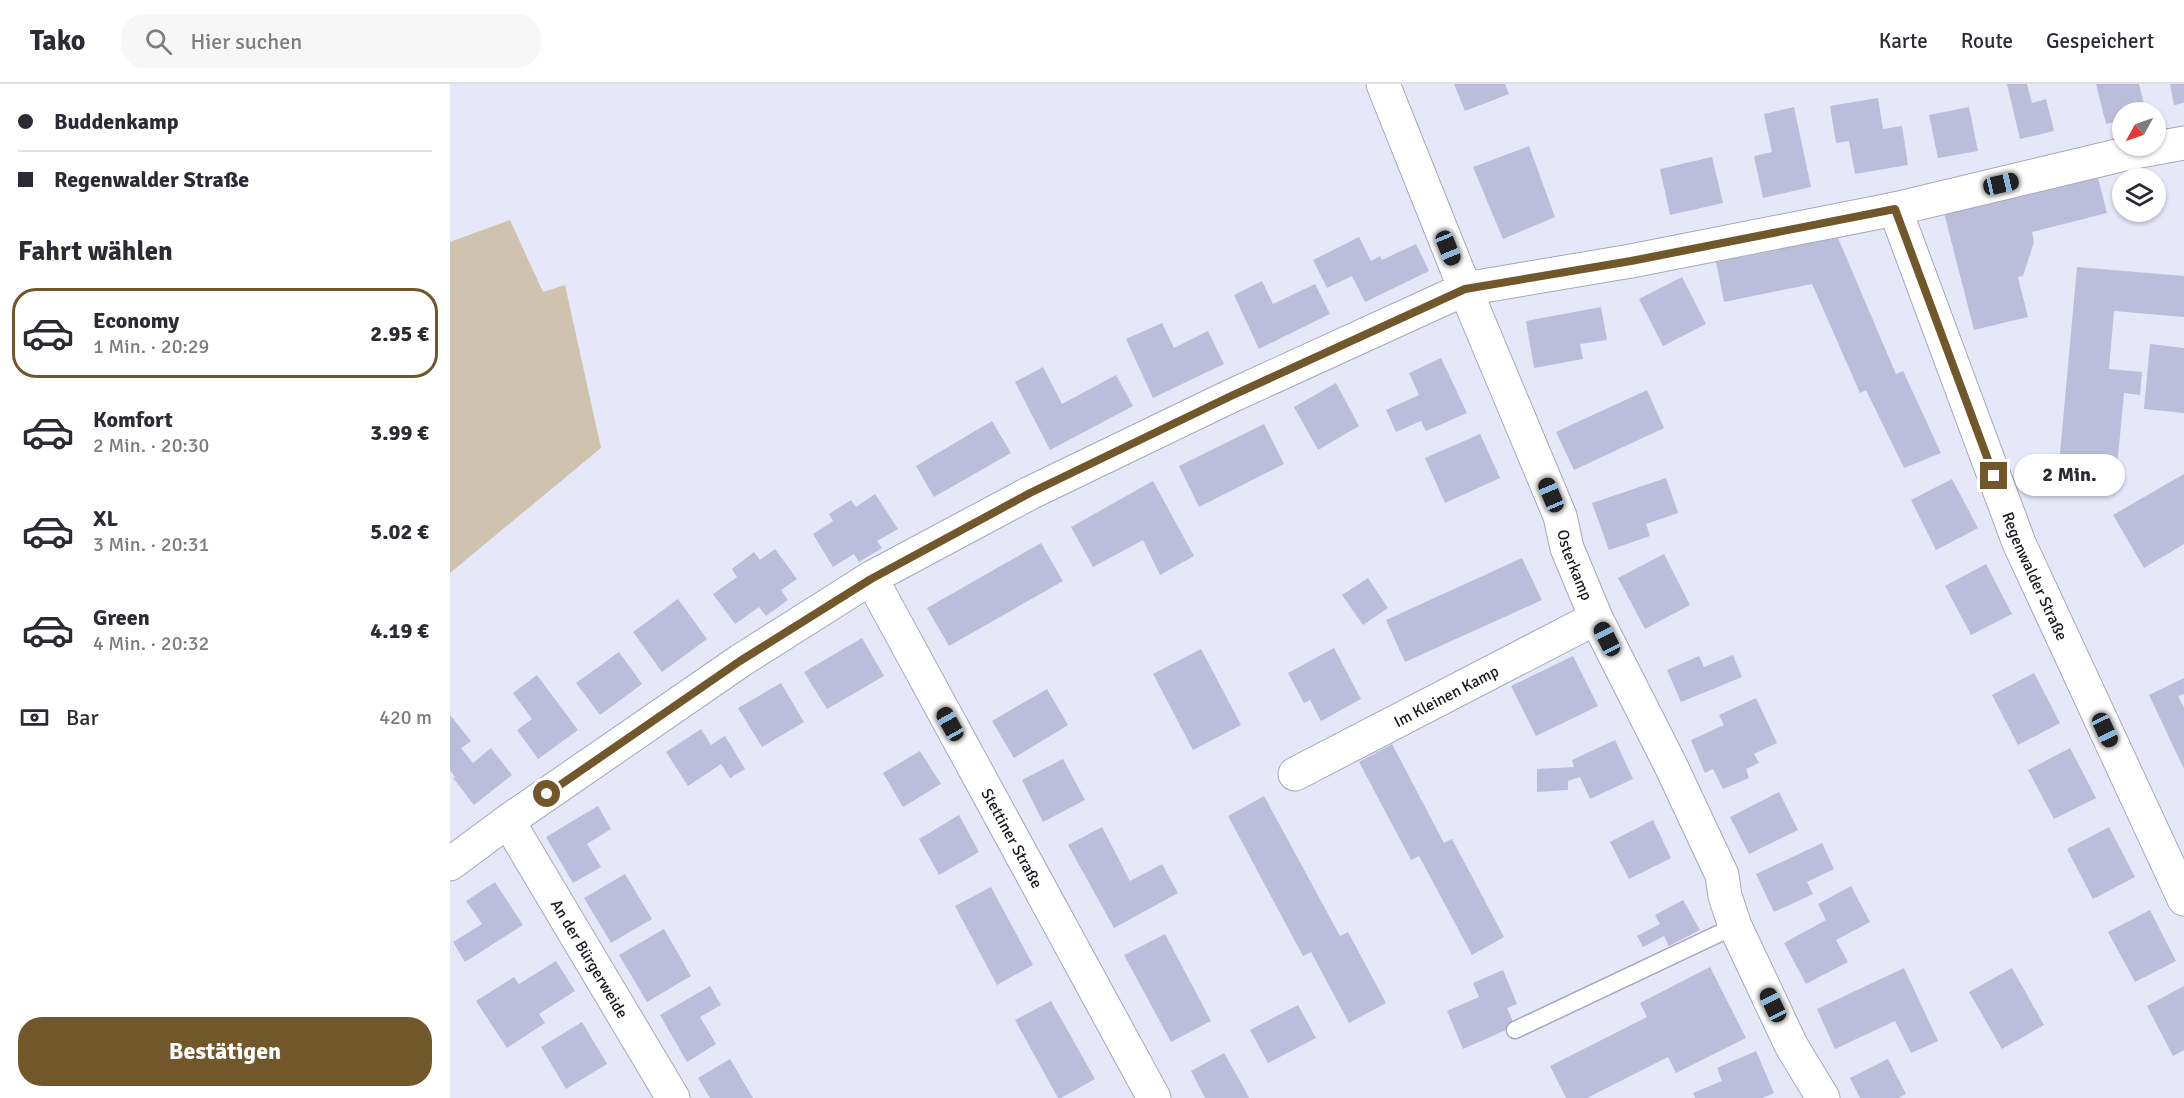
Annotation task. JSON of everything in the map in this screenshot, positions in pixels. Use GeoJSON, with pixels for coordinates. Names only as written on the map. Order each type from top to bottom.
{"type":"FeatureCollection","features":[{"type":"Feature","properties":{"kind":"street","name":"Osterkamp"},"geometry":{"type":"LineString","coordinates":[[1383,84],[1465,289],[1560,516],[1568,549],[1596,618],[1671,766],[1722,875],[1725,896],[1735,926],[1791,1045],[1823,1098]]}},
{"type":"Feature","properties":{"kind":"street"},"geometry":{"type":"LineString","coordinates":[[450,864],[508,821],[740,661],[871,579],[1051,482],[1231,396],[1465,289],[1631,261],[1895,209],[2129,153],[2184,143]]}},
{"type":"Feature","properties":{"kind":"street","name":"Regenwalder Straße"},"geometry":{"type":"LineString","coordinates":[[1895,209],[2019,543],[2184,899]]}},
{"type":"Feature","properties":{"kind":"street","name":"Stettiner Straße"},"geometry":{"type":"LineString","coordinates":[[871,579],[1154,1098]]}},
{"type":"Feature","properties":{"kind":"street","name":"Im Kleinen Kamp"},"geometry":{"type":"LineString","coordinates":[[1295,774],[1596,618]]}},
{"type":"Feature","properties":{"kind":"street","name":"An der Bürgerweide"},"geometry":{"type":"LineString","coordinates":[[508,821],[673,1098]]}},
{"type":"Feature","properties":{"kind":"lane"},"geometry":{"type":"LineString","coordinates":[[1515,1030],[1735,926]]}},
{"type":"Feature","properties":{"kind":"shaded area"},"geometry":{"type":"Polygon","coordinates":[[[510,220],[543,292],[565,285],[601,448],[450,573],[450,242],[510,220]]]}},
{"type":"Feature","properties":{"kind":"building"},"geometry":{"type":"Polygon","coordinates":[[[1454,84],[1505,84],[1509,94],[1465,111],[1454,84]]]}},
{"type":"Feature","properties":{"kind":"building"},"geometry":{"type":"Polygon","coordinates":[[[2007,84],[2027,84],[2032,103],[2046,99],[2054,131],[2020,139],[2007,84]]]}},
{"type":"Feature","properties":{"kind":"building"},"geometry":{"type":"Polygon","coordinates":[[[2096,84],[2139,84],[2144,102],[2112,102],[2112,122],[2106,124],[2096,84]]]}},
{"type":"Feature","properties":{"kind":"building"},"geometry":{"type":"Polygon","coordinates":[[[2170,84],[2184,84],[2184,103],[2174,105],[2170,84]]]}},
{"type":"Feature","properties":{"kind":"building"},"geometry":{"type":"Polygon","coordinates":[[[1878,98],[1883,129],[1902,126],[1908,165],[1855,174],[1849,141],[1836,143],[1830,106],[1878,98]]]}},
{"type":"Feature","properties":{"kind":"building"},"geometry":{"type":"Polygon","coordinates":[[[1794,107],[1811,187],[1763,198],[1754,156],[1772,152],[1764,114],[1794,107]]]}},
{"type":"Feature","properties":{"kind":"building"},"geometry":{"type":"Polygon","coordinates":[[[1969,107],[1978,151],[1938,158],[1929,115],[1969,107]]]}},
{"type":"Feature","properties":{"kind":"building"},"geometry":{"type":"Polygon","coordinates":[[[1529,146],[1555,217],[1503,239],[1473,167],[1529,146]]]}},
{"type":"Feature","properties":{"kind":"building"},"geometry":{"type":"Polygon","coordinates":[[[1712,157],[1723,203],[1670,215],[1660,169],[1712,157]]]}},
{"type":"Feature","properties":{"kind":"building"},"geometry":{"type":"Polygon","coordinates":[[[2097,174],[2107,213],[2032,232],[2034,242],[2023,276],[2018,277],[2028,317],[1974,330],[1944,213],[2097,174]]]}},
{"type":"Feature","properties":{"kind":"building"},"geometry":{"type":"Polygon","coordinates":[[[1359,237],[1371,261],[1380,256],[1382,260],[1416,244],[1429,271],[1365,302],[1352,276],[1327,288],[1313,260],[1359,237]]]}},
{"type":"Feature","properties":{"kind":"building"},"geometry":{"type":"Polygon","coordinates":[[[1838,238],[1896,374],[1903,371],[1941,453],[1904,468],[1866,390],[1860,393],[1812,284],[1724,302],[1716,262],[1838,238]]]}},
{"type":"Feature","properties":{"kind":"building"},"geometry":{"type":"Polygon","coordinates":[[[2077,267],[2184,276],[2184,317],[2114,311],[2109,369],[2142,372],[2140,395],[2124,393],[2116,478],[2058,476],[2077,267]]]}},
{"type":"Feature","properties":{"kind":"building"},"geometry":{"type":"Polygon","coordinates":[[[1682,277],[1706,324],[1663,346],[1639,299],[1682,277]]]}},
{"type":"Feature","properties":{"kind":"building"},"geometry":{"type":"Polygon","coordinates":[[[1262,281],[1273,304],[1315,284],[1330,314],[1259,349],[1234,295],[1262,281]]]}},
{"type":"Feature","properties":{"kind":"building"},"geometry":{"type":"Polygon","coordinates":[[[1601,307],[1607,340],[1580,344],[1583,359],[1534,368],[1526,321],[1601,307]]]}},
{"type":"Feature","properties":{"kind":"building"},"geometry":{"type":"Polygon","coordinates":[[[1162,323],[1174,348],[1208,331],[1224,364],[1153,398],[1126,339],[1162,323]]]}},
{"type":"Feature","properties":{"kind":"building"},"geometry":{"type":"Polygon","coordinates":[[[2150,344],[2184,348],[2184,413],[2144,409],[2150,344]]]}},
{"type":"Feature","properties":{"kind":"building"},"geometry":{"type":"Polygon","coordinates":[[[1441,358],[1467,413],[1426,431],[1421,421],[1396,432],[1386,410],[1419,395],[1409,373],[1441,358]]]}},
{"type":"Feature","properties":{"kind":"building"},"geometry":{"type":"Polygon","coordinates":[[[1043,367],[1062,404],[1116,375],[1133,406],[1050,450],[1015,382],[1043,367]]]}},
{"type":"Feature","properties":{"kind":"building"},"geometry":{"type":"Polygon","coordinates":[[[1336,383],[1359,426],[1318,450],[1294,407],[1336,383]]]}},
{"type":"Feature","properties":{"kind":"building"},"geometry":{"type":"Polygon","coordinates":[[[1647,390],[1664,428],[1574,470],[1556,432],[1647,390]]]}},
{"type":"Feature","properties":{"kind":"building"},"geometry":{"type":"Polygon","coordinates":[[[992,421],[1011,453],[934,497],[916,466],[992,421]]]}},
{"type":"Feature","properties":{"kind":"building"},"geometry":{"type":"Polygon","coordinates":[[[1264,424],[1284,464],[1199,507],[1179,466],[1264,424]]]}},
{"type":"Feature","properties":{"kind":"building"},"geometry":{"type":"Polygon","coordinates":[[[1480,434],[1500,478],[1445,503],[1425,458],[1480,434]]]}},
{"type":"Feature","properties":{"kind":"building"},"geometry":{"type":"Polygon","coordinates":[[[2184,474],[2184,544],[2144,568],[2113,515],[2184,474]]]}},
{"type":"Feature","properties":{"kind":"building"},"geometry":{"type":"Polygon","coordinates":[[[1666,478],[1678,513],[1646,524],[1650,536],[1609,550],[1592,503],[1666,478]]]}},
{"type":"Feature","properties":{"kind":"building"},"geometry":{"type":"Polygon","coordinates":[[[1952,479],[1978,528],[1936,550],[1911,500],[1952,479]]]}},
{"type":"Feature","properties":{"kind":"building"},"geometry":{"type":"Polygon","coordinates":[[[1153,481],[1194,556],[1160,575],[1143,540],[1093,567],[1071,527],[1153,481]]]}},
{"type":"Feature","properties":{"kind":"building"},"geometry":{"type":"Polygon","coordinates":[[[875,494],[898,529],[877,541],[882,548],[859,562],[854,554],[833,567],[813,534],[833,521],[829,514],[851,500],[856,507],[875,494]]]}},
{"type":"Feature","properties":{"kind":"building"},"geometry":{"type":"Polygon","coordinates":[[[1041,543],[1063,581],[949,646],[927,608],[1041,543]]]}},
{"type":"Feature","properties":{"kind":"building"},"geometry":{"type":"Polygon","coordinates":[[[775,549],[797,579],[781,590],[788,600],[766,616],[759,607],[735,624],[713,594],[737,577],[732,569],[754,552],[760,560],[775,549]]]}},
{"type":"Feature","properties":{"kind":"building"},"geometry":{"type":"Polygon","coordinates":[[[1664,554],[1690,605],[1645,629],[1618,578],[1664,554]]]}},
{"type":"Feature","properties":{"kind":"building"},"geometry":{"type":"Polygon","coordinates":[[[1522,558],[1542,600],[1405,662],[1386,620],[1522,558]]]}},
{"type":"Feature","properties":{"kind":"building"},"geometry":{"type":"Polygon","coordinates":[[[1986,564],[2012,614],[1971,635],[1945,586],[1986,564]]]}},
{"type":"Feature","properties":{"kind":"building"},"geometry":{"type":"Polygon","coordinates":[[[1368,578],[1388,608],[1363,625],[1342,595],[1368,578]]]}},
{"type":"Feature","properties":{"kind":"building"},"geometry":{"type":"Polygon","coordinates":[[[678,599],[707,639],[662,672],[633,632],[678,599]]]}},
{"type":"Feature","properties":{"kind":"building"},"geometry":{"type":"Polygon","coordinates":[[[862,638],[884,676],[827,709],[804,672],[862,638]]]}},
{"type":"Feature","properties":{"kind":"building"},"geometry":{"type":"Polygon","coordinates":[[[1334,648],[1361,699],[1321,721],[1310,700],[1304,703],[1288,673],[1334,648]]]}},
{"type":"Feature","properties":{"kind":"building"},"geometry":{"type":"Polygon","coordinates":[[[1201,649],[1241,725],[1193,750],[1153,674],[1201,649]]]}},
{"type":"Feature","properties":{"kind":"building"},"geometry":{"type":"Polygon","coordinates":[[[619,652],[642,684],[600,715],[576,683],[619,652]]]}},
{"type":"Feature","properties":{"kind":"building"},"geometry":{"type":"Polygon","coordinates":[[[1733,655],[1742,677],[1681,702],[1667,670],[1699,656],[1704,667],[1733,655]]]}},
{"type":"Feature","properties":{"kind":"building"},"geometry":{"type":"Polygon","coordinates":[[[1573,656],[1598,706],[1536,736],[1511,686],[1573,656]]]}},
{"type":"Feature","properties":{"kind":"building"},"geometry":{"type":"Polygon","coordinates":[[[2034,673],[2060,723],[2018,745],[1992,695],[2034,673]]]}},
{"type":"Feature","properties":{"kind":"building"},"geometry":{"type":"Polygon","coordinates":[[[537,675],[578,730],[538,759],[517,730],[532,719],[513,693],[537,675]]]}},
{"type":"Feature","properties":{"kind":"building"},"geometry":{"type":"Polygon","coordinates":[[[2184,678],[2184,694],[2178,696],[2184,708],[2184,769],[2149,695],[2184,678]]]}},
{"type":"Feature","properties":{"kind":"building"},"geometry":{"type":"Polygon","coordinates":[[[781,683],[804,722],[762,747],[738,708],[781,683]]]}},
{"type":"Feature","properties":{"kind":"building"},"geometry":{"type":"Polygon","coordinates":[[[1047,689],[1068,725],[1014,758],[992,721],[1047,689]]]}},
{"type":"Feature","properties":{"kind":"building"},"geometry":{"type":"Polygon","coordinates":[[[1756,698],[1777,743],[1754,754],[1759,763],[1746,769],[1749,778],[1723,789],[1713,769],[1705,773],[1691,740],[1724,725],[1719,715],[1756,698]]]}},
{"type":"Feature","properties":{"kind":"building"},"geometry":{"type":"Polygon","coordinates":[[[450,715],[471,741],[461,748],[473,763],[491,748],[512,775],[474,805],[453,778],[455,777],[450,770],[450,715]]]}},
{"type":"Feature","properties":{"kind":"building"},"geometry":{"type":"Polygon","coordinates":[[[701,729],[711,745],[725,736],[745,769],[730,778],[721,764],[688,786],[666,752],[701,729]]]}},
{"type":"Feature","properties":{"kind":"building"},"geometry":{"type":"Polygon","coordinates":[[[1615,740],[1633,779],[1590,799],[1580,777],[1568,781],[1568,790],[1537,792],[1537,769],[1574,767],[1572,760],[1615,740]]]}},
{"type":"Feature","properties":{"kind":"building"},"geometry":{"type":"Polygon","coordinates":[[[1392,744],[1444,843],[1452,839],[1504,937],[1472,955],[1419,856],[1411,860],[1359,762],[1392,744]]]}},
{"type":"Feature","properties":{"kind":"building"},"geometry":{"type":"Polygon","coordinates":[[[2070,748],[2096,798],[2054,819],[2028,770],[2070,748]]]}},
{"type":"Feature","properties":{"kind":"building"},"geometry":{"type":"Polygon","coordinates":[[[920,751],[941,784],[903,807],[883,773],[920,751]]]}},
{"type":"Feature","properties":{"kind":"building"},"geometry":{"type":"Polygon","coordinates":[[[1063,759],[1085,800],[1043,822],[1022,780],[1063,759]]]}},
{"type":"Feature","properties":{"kind":"building"},"geometry":{"type":"Polygon","coordinates":[[[1779,792],[1798,830],[1749,854],[1730,817],[1779,792]]]}},
{"type":"Feature","properties":{"kind":"building"},"geometry":{"type":"Polygon","coordinates":[[[1264,796],[1340,936],[1348,932],[1386,1003],[1349,1023],[1311,952],[1303,956],[1228,816],[1264,796]]]}},
{"type":"Feature","properties":{"kind":"building"},"geometry":{"type":"Polygon","coordinates":[[[598,806],[611,829],[587,844],[601,867],[573,883],[546,837],[598,806]]]}},
{"type":"Feature","properties":{"kind":"building"},"geometry":{"type":"Polygon","coordinates":[[[959,815],[979,852],[939,875],[919,839],[959,815]]]}},
{"type":"Feature","properties":{"kind":"building"},"geometry":{"type":"Polygon","coordinates":[[[1653,820],[1671,858],[1629,879],[1610,842],[1653,820]]]}},
{"type":"Feature","properties":{"kind":"building"},"geometry":{"type":"Polygon","coordinates":[[[1102,827],[1130,881],[1162,864],[1178,893],[1114,928],[1068,845],[1102,827]]]}},
{"type":"Feature","properties":{"kind":"building"},"geometry":{"type":"Polygon","coordinates":[[[2109,827],[2135,877],[2093,899],[2067,849],[2109,827]]]}},
{"type":"Feature","properties":{"kind":"building"},"geometry":{"type":"Polygon","coordinates":[[[1822,843],[1834,869],[1807,882],[1813,894],[1774,912],[1756,874],[1822,843]]]}},
{"type":"Feature","properties":{"kind":"building"},"geometry":{"type":"Polygon","coordinates":[[[625,874],[652,919],[611,943],[584,898],[625,874]]]}},
{"type":"Feature","properties":{"kind":"building"},"geometry":{"type":"Polygon","coordinates":[[[495,882],[523,925],[465,962],[453,942],[482,924],[466,901],[495,882]]]}},
{"type":"Feature","properties":{"kind":"building"},"geometry":{"type":"Polygon","coordinates":[[[1851,886],[1870,922],[1836,940],[1848,962],[1806,984],[1784,943],[1826,920],[1818,904],[1851,886]]]}},
{"type":"Feature","properties":{"kind":"building"},"geometry":{"type":"Polygon","coordinates":[[[991,887],[1033,965],[997,985],[955,906],[991,887]]]}},
{"type":"Feature","properties":{"kind":"building"},"geometry":{"type":"Polygon","coordinates":[[[1683,900],[1700,930],[1669,946],[1664,936],[1643,947],[1637,936],[1660,924],[1655,915],[1683,900]]]}},
{"type":"Feature","properties":{"kind":"building"},"geometry":{"type":"Polygon","coordinates":[[[2150,910],[2176,961],[2135,982],[2108,932],[2150,910]]]}},
{"type":"Feature","properties":{"kind":"building"},"geometry":{"type":"Polygon","coordinates":[[[664,929],[691,976],[647,1002],[619,955],[664,929]]]}},
{"type":"Feature","properties":{"kind":"building"},"geometry":{"type":"Polygon","coordinates":[[[1165,934],[1211,1021],[1171,1042],[1124,955],[1165,934]]]}},
{"type":"Feature","properties":{"kind":"building"},"geometry":{"type":"Polygon","coordinates":[[[556,961],[575,991],[539,1014],[545,1023],[507,1048],[476,1001],[514,977],[519,984],[556,961]]]}},
{"type":"Feature","properties":{"kind":"building"},"geometry":{"type":"Polygon","coordinates":[[[1710,967],[1746,1038],[1676,1073],[1668,1057],[1587,1098],[1566,1098],[1550,1066],[1647,1017],[1640,1003],[1710,967]]]}},
{"type":"Feature","properties":{"kind":"building"},"geometry":{"type":"Polygon","coordinates":[[[1904,968],[1938,1041],[1911,1053],[1895,1021],[1835,1049],[1817,1009],[1904,968]]]}},
{"type":"Feature","properties":{"kind":"building"},"geometry":{"type":"Polygon","coordinates":[[[2012,968],[2044,1025],[2002,1049],[1969,992],[2012,968]]]}},
{"type":"Feature","properties":{"kind":"building"},"geometry":{"type":"Polygon","coordinates":[[[1503,970],[1517,1004],[1507,1008],[1515,1026],[1463,1049],[1447,1011],[1479,997],[1473,983],[1503,970]]]}},
{"type":"Feature","properties":{"kind":"building"},"geometry":{"type":"Polygon","coordinates":[[[710,986],[721,1005],[700,1017],[716,1044],[687,1062],[660,1015],[710,986]]]}},
{"type":"Feature","properties":{"kind":"building"},"geometry":{"type":"Polygon","coordinates":[[[2184,986],[2184,1050],[2173,1056],[2147,1006],[2184,986]]]}},
{"type":"Feature","properties":{"kind":"building"},"geometry":{"type":"Polygon","coordinates":[[[1051,1001],[1095,1079],[1061,1098],[1058,1098],[1015,1020],[1051,1001]]]}},
{"type":"Feature","properties":{"kind":"building"},"geometry":{"type":"Polygon","coordinates":[[[1298,1005],[1316,1038],[1268,1063],[1250,1030],[1298,1005]]]}},
{"type":"Feature","properties":{"kind":"building"},"geometry":{"type":"Polygon","coordinates":[[[582,1022],[607,1064],[566,1089],[541,1047],[582,1022]]]}},
{"type":"Feature","properties":{"kind":"building"},"geometry":{"type":"Polygon","coordinates":[[[1756,1051],[1774,1093],[1762,1098],[1695,1098],[1693,1093],[1722,1081],[1717,1068],[1756,1051]]]}},
{"type":"Feature","properties":{"kind":"building"},"geometry":{"type":"Polygon","coordinates":[[[1224,1053],[1249,1098],[1205,1098],[1191,1071],[1224,1053]]]}},
{"type":"Feature","properties":{"kind":"building"},"geometry":{"type":"Polygon","coordinates":[[[730,1059],[753,1098],[710,1098],[698,1078],[730,1059]]]}},
{"type":"Feature","properties":{"kind":"building"},"geometry":{"type":"Polygon","coordinates":[[[1888,1059],[1906,1094],[1898,1098],[1860,1098],[1850,1078],[1888,1059]]]}},
{"type":"Feature","properties":{"kind":"route"},"geometry":{"type":"LineString","coordinates":[[547,794],[740,661],[871,579],[1030,493],[1231,396],[1465,289],[1631,261],[1895,209],[1994,476]]}}]}
